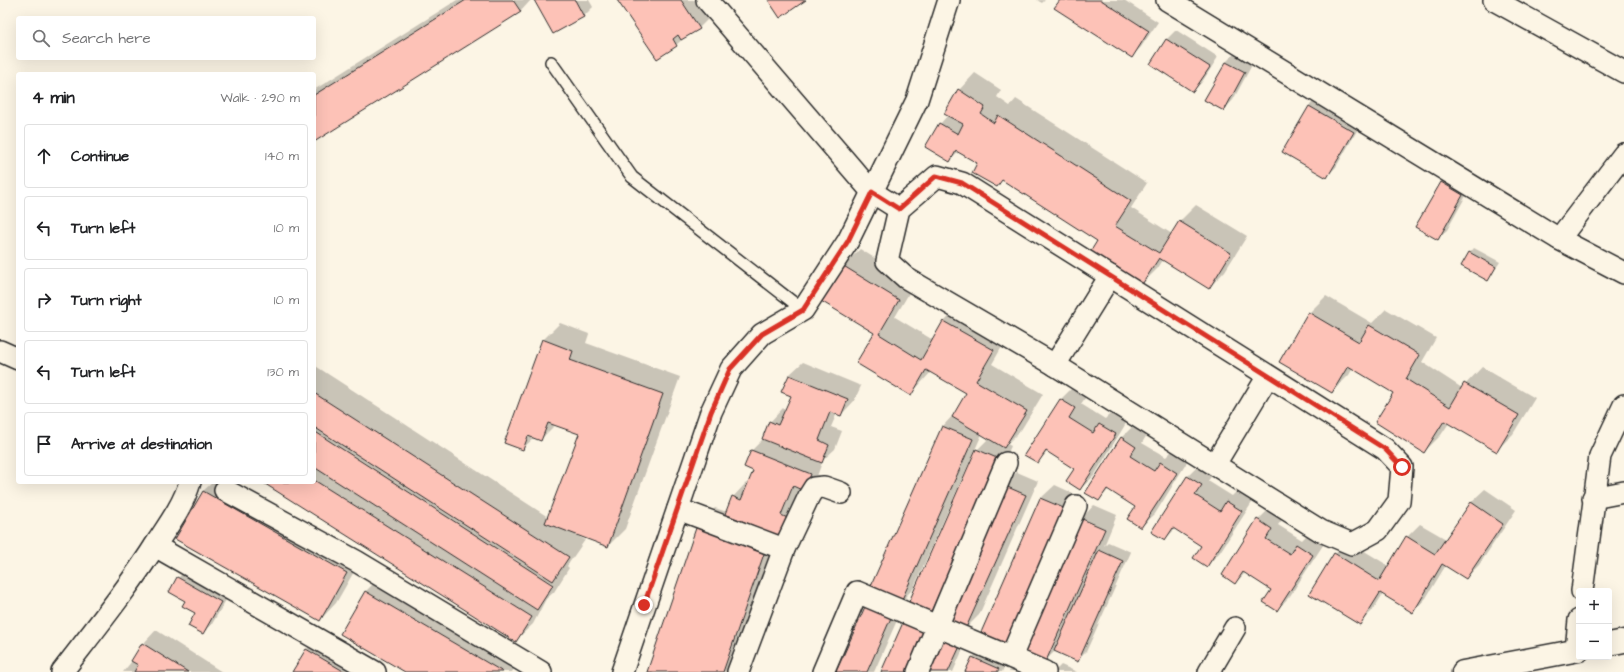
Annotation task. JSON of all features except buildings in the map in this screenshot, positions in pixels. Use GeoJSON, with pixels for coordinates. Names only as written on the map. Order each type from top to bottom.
{"type":"FeatureCollection","features":[{"type":"Feature","properties":{"kind":"street"},"geometry":{"type":"LineString","coordinates":[[707,0],[872,192],[899,209]]}},
{"type":"Feature","properties":{"kind":"street"},"geometry":{"type":"LineString","coordinates":[[622,672],[711,412],[730,369],[762,334],[803,310],[848,241],[918,100],[949,0]]}},
{"type":"Feature","properties":{"kind":"street"},"geometry":{"type":"LineString","coordinates":[[1167,0],[1559,239],[1624,273]]}},
{"type":"Feature","properties":{"kind":"street"},"geometry":{"type":"LineString","coordinates":[[1499,1],[1624,72]]}},
{"type":"Feature","properties":{"kind":"street"},"geometry":{"type":"LineString","coordinates":[[1559,239],[1624,154]]}},
{"type":"Feature","properties":{"kind":"street"},"geometry":{"type":"LineString","coordinates":[[936,176],[962,183],[1385,449],[1402,467],[1399,501],[1378,530],[1352,544],[1321,531],[1055,365],[906,278],[888,261],[899,209],[936,176]]}},
{"type":"Feature","properties":{"kind":"street"},"geometry":{"type":"LineString","coordinates":[[1055,365],[1110,276]]}},
{"type":"Feature","properties":{"kind":"street"},"geometry":{"type":"LineString","coordinates":[[0,351],[16,358]]}},
{"type":"Feature","properties":{"kind":"street"},"geometry":{"type":"LineString","coordinates":[[1215,464],[1268,376]]}},
{"type":"Feature","properties":{"kind":"street"},"geometry":{"type":"LineString","coordinates":[[1582,588],[1600,456],[1624,405]]}},
{"type":"Feature","properties":{"kind":"street"},"geometry":{"type":"LineString","coordinates":[[918,672],[1006,463]]}},
{"type":"Feature","properties":{"kind":"street"},"geometry":{"type":"LineString","coordinates":[[62,672],[133,580],[155,546],[186,493],[189,484]]}},
{"type":"Feature","properties":{"kind":"street"},"geometry":{"type":"LineString","coordinates":[[738,672],[784,549],[808,496],[814,488],[824,486],[842,493]]}},
{"type":"Feature","properties":{"kind":"street"},"geometry":{"type":"LineString","coordinates":[[225,490],[356,560],[541,672]]}},
{"type":"Feature","properties":{"kind":"street"},"geometry":{"type":"LineString","coordinates":[[1594,498],[1624,492]]}},
{"type":"Feature","properties":{"kind":"street"},"geometry":{"type":"LineString","coordinates":[[1011,657],[1076,506]]}},
{"type":"Feature","properties":{"kind":"street"},"geometry":{"type":"LineString","coordinates":[[678,509],[784,549]]}},
{"type":"Feature","properties":{"kind":"street"},"geometry":{"type":"LineString","coordinates":[[155,546],[375,672]]}},
{"type":"Feature","properties":{"kind":"street"},"geometry":{"type":"LineString","coordinates":[[824,672],[857,592],[1045,672]]}},
{"type":"Feature","properties":{"kind":"street"},"geometry":{"type":"LineString","coordinates":[[1208,672],[1235,628]]}},
{"type":"Feature","properties":{"kind":"street"},"geometry":{"type":"LineString","coordinates":[[1612,643],[1624,641]]}},
{"type":"Feature","properties":{"kind":"street"},"geometry":{"type":"LineString","coordinates":[[1463,672],[1576,650]]}},
{"type":"Feature","properties":{"kind":"lane"},"geometry":{"type":"LineString","coordinates":[[551,62],[632,177],[803,310]]}},
{"type":"Feature","properties":{"kind":"route"},"geometry":{"type":"LineString","coordinates":[[644,605],[711,412],[730,369],[762,334],[803,310],[848,241],[872,192],[899,209],[936,176],[962,183],[1385,449],[1402,467]]}}]}
